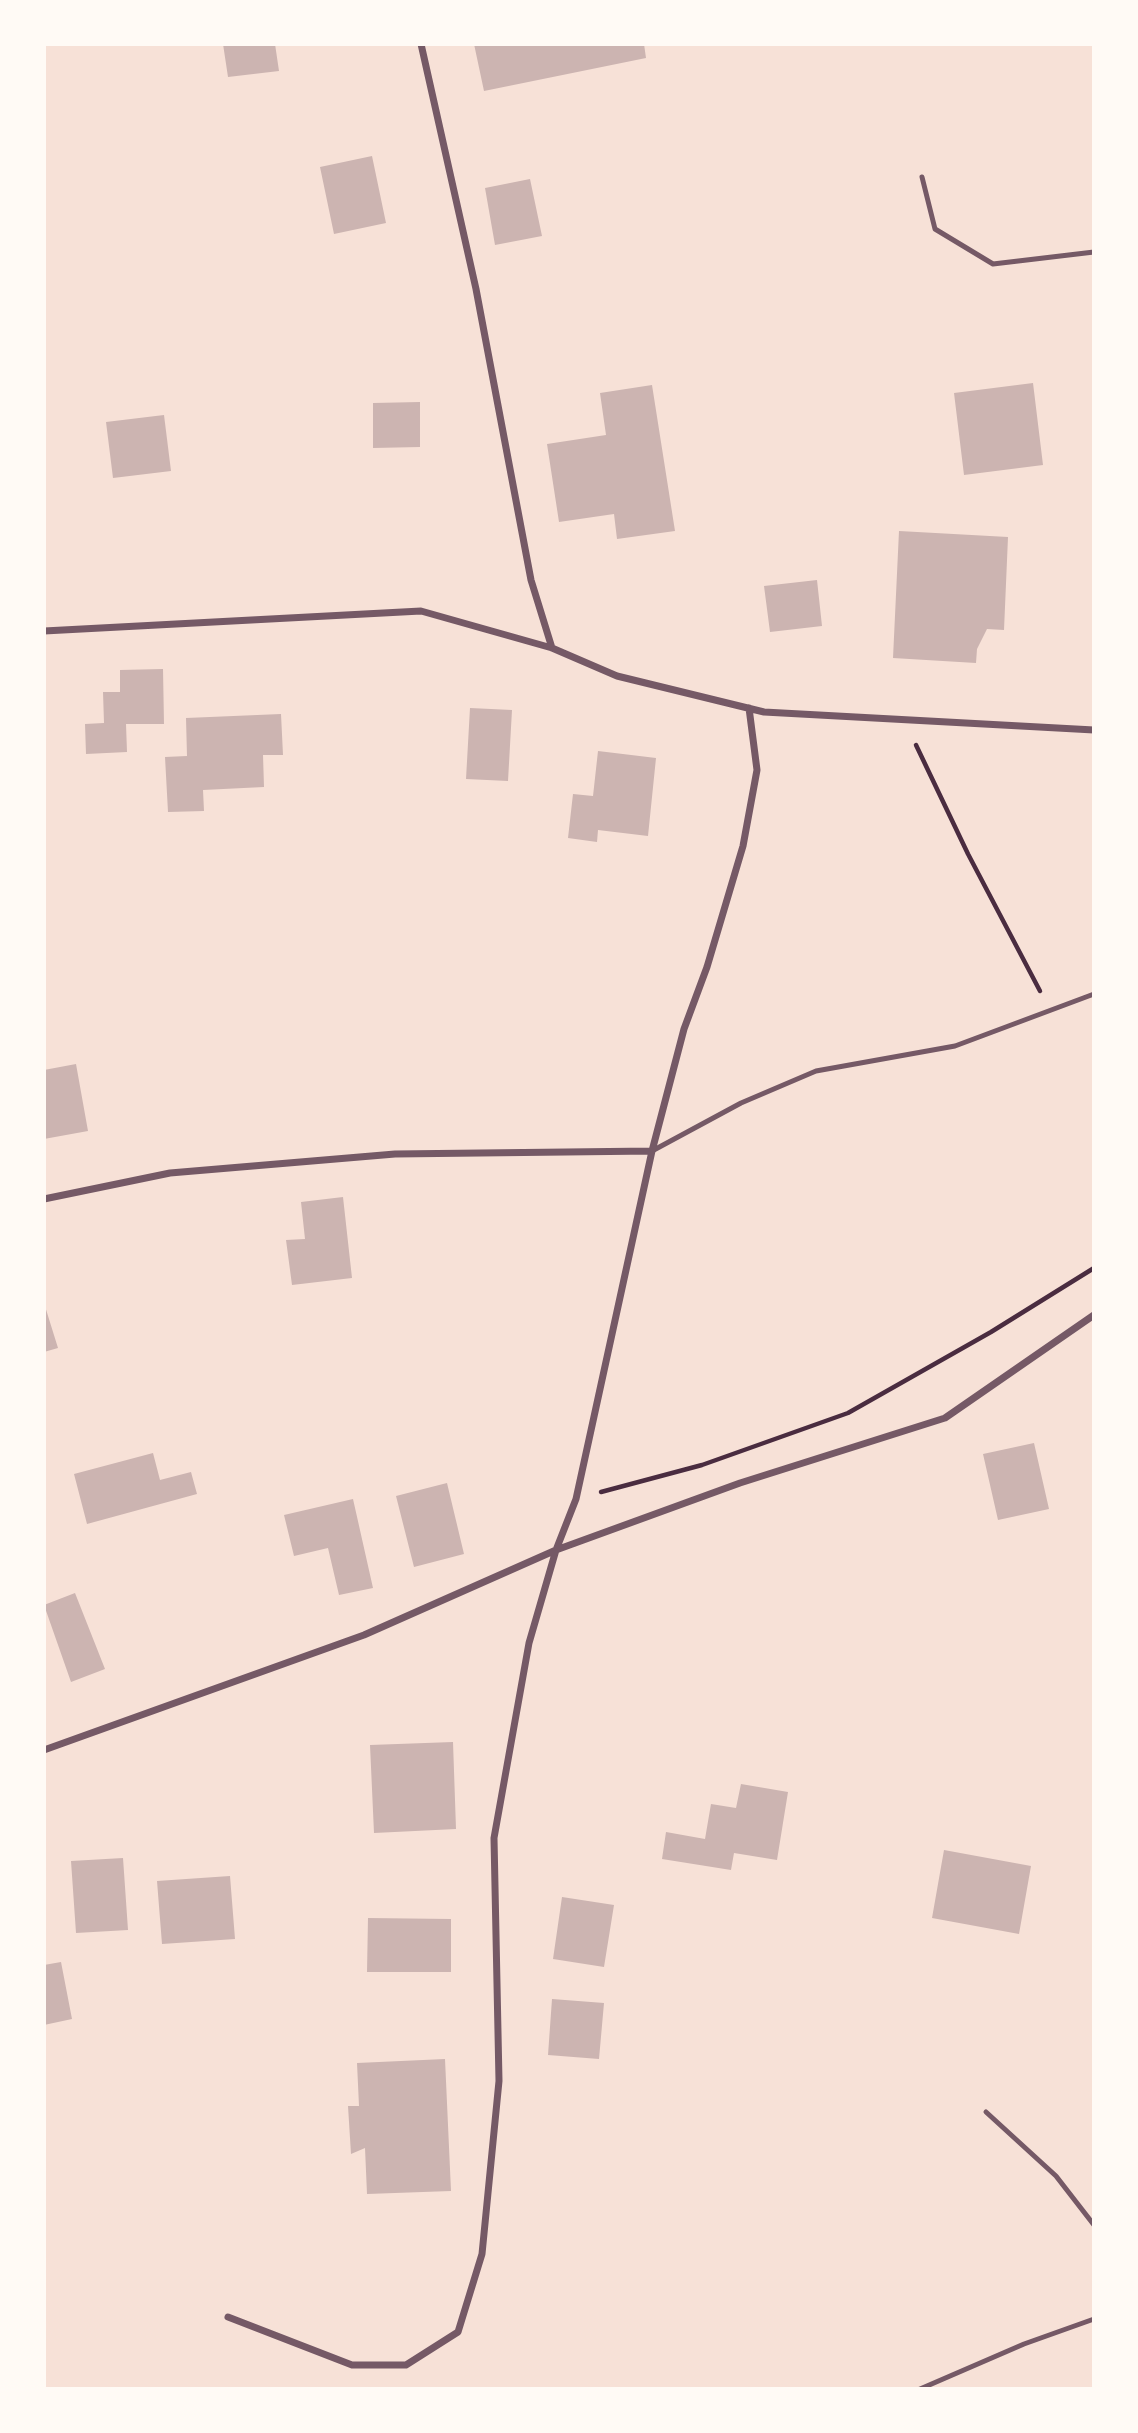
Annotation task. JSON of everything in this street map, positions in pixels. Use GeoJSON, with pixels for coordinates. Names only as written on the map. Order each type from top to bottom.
{"type":"FeatureCollection","features":[{"type":"Feature","properties":{"kind":"street"},"geometry":{"type":"LineString","coordinates":[[421,44],[476,289],[531,580],[552,648]]}},
{"type":"Feature","properties":{"kind":"street"},"geometry":{"type":"LineString","coordinates":[[44,631],[421,611],[552,648],[617,676],[764,712],[1094,730]]}},
{"type":"Feature","properties":{"kind":"street"},"geometry":{"type":"LineString","coordinates":[[228,2317],[352,2365],[406,2365],[458,2332],[482,2254],[499,2081],[494,1838],[529,1643],[556,1550],[576,1499],[652,1151],[684,1028],[707,967],[743,846],[757,770],[750,708]]}},
{"type":"Feature","properties":{"kind":"street"},"geometry":{"type":"LineString","coordinates":[[44,1199],[170,1173],[382,1155],[652,1151]]}},
{"type":"Feature","properties":{"kind":"street"},"geometry":{"type":"LineString","coordinates":[[44,1750],[364,1634],[556,1550],[740,1483],[945,1418],[1094,1315]]}},
{"type":"Feature","properties":{"kind":"lane"},"geometry":{"type":"LineString","coordinates":[[922,177],[935,229],[993,264],[1094,251]]}},
{"type":"Feature","properties":{"kind":"lane"},"geometry":{"type":"LineString","coordinates":[[652,1151],[741,1103],[816,1071],[956,1046],[1094,994]]}},
{"type":"Feature","properties":{"kind":"lane"},"geometry":{"type":"LineString","coordinates":[[986,2112],[1056,2176],[1094,2225]]}},
{"type":"Feature","properties":{"kind":"lane"},"geometry":{"type":"LineString","coordinates":[[920,2389],[1024,2344],[1094,2319]]}},
{"type":"Feature","properties":{"kind":"path"},"geometry":{"type":"LineString","coordinates":[[904,719],[968,854],[1050,1011]]}},
{"type":"Feature","properties":{"kind":"path"},"geometry":{"type":"LineString","coordinates":[[576,1499],[702,1465],[848,1413],[991,1332],[1094,1268]]}},
{"type":"Feature","properties":{"kind":"building"},"geometry":{"type":"Polygon","coordinates":[[[223,44],[275,44],[279,71],[228,77],[223,44]]]}},
{"type":"Feature","properties":{"kind":"building"},"geometry":{"type":"Polygon","coordinates":[[[474,44],[644,44],[646,58],[484,91],[474,44]]]}},
{"type":"Feature","properties":{"kind":"building"},"geometry":{"type":"Polygon","coordinates":[[[372,156],[386,223],[334,234],[320,167],[372,156]]]}},
{"type":"Feature","properties":{"kind":"building"},"geometry":{"type":"Polygon","coordinates":[[[530,179],[542,236],[495,245],[485,188],[530,179]]]}},
{"type":"Feature","properties":{"kind":"building"},"geometry":{"type":"Polygon","coordinates":[[[1033,383],[1043,465],[964,475],[954,393],[1033,383]]]}},
{"type":"Feature","properties":{"kind":"building"},"geometry":{"type":"Polygon","coordinates":[[[652,385],[675,531],[617,539],[614,514],[559,522],[547,444],[606,435],[600,393],[652,385]]]}},
{"type":"Feature","properties":{"kind":"building"},"geometry":{"type":"Polygon","coordinates":[[[420,402],[420,447],[373,448],[373,403],[420,402]]]}},
{"type":"Feature","properties":{"kind":"building"},"geometry":{"type":"Polygon","coordinates":[[[164,415],[171,471],[113,478],[106,422],[164,415]]]}},
{"type":"Feature","properties":{"kind":"building"},"geometry":{"type":"Polygon","coordinates":[[[899,531],[1008,537],[1004,630],[987,629],[977,649],[976,663],[893,658],[899,531]]]}},
{"type":"Feature","properties":{"kind":"building"},"geometry":{"type":"Polygon","coordinates":[[[817,580],[822,626],[770,632],[764,586],[817,580]]]}},
{"type":"Feature","properties":{"kind":"building"},"geometry":{"type":"Polygon","coordinates":[[[163,669],[164,724],[126,724],[127,752],[86,754],[85,724],[104,723],[103,692],[120,692],[120,670],[163,669]]]}},
{"type":"Feature","properties":{"kind":"building"},"geometry":{"type":"Polygon","coordinates":[[[470,708],[512,710],[508,781],[466,779],[470,708]]]}},
{"type":"Feature","properties":{"kind":"building"},"geometry":{"type":"Polygon","coordinates":[[[281,714],[283,755],[263,755],[264,787],[203,790],[204,811],[168,812],[165,757],[187,756],[186,718],[281,714]]]}},
{"type":"Feature","properties":{"kind":"building"},"geometry":{"type":"Polygon","coordinates":[[[598,751],[656,758],[648,836],[598,830],[597,842],[568,838],[573,794],[593,796],[598,751]]]}},
{"type":"Feature","properties":{"kind":"building"},"geometry":{"type":"Polygon","coordinates":[[[76,1064],[88,1131],[44,1139],[44,1070],[76,1064]]]}},
{"type":"Feature","properties":{"kind":"building"},"geometry":{"type":"Polygon","coordinates":[[[343,1197],[352,1278],[292,1285],[286,1240],[305,1239],[301,1202],[343,1197]]]}},
{"type":"Feature","properties":{"kind":"building"},"geometry":{"type":"Polygon","coordinates":[[[44,1303],[58,1348],[44,1352],[44,1303]]]}},
{"type":"Feature","properties":{"kind":"building"},"geometry":{"type":"Polygon","coordinates":[[[1034,1443],[1049,1509],[998,1520],[983,1454],[1034,1443]]]}},
{"type":"Feature","properties":{"kind":"building"},"geometry":{"type":"Polygon","coordinates":[[[153,1453],[160,1480],[191,1472],[197,1494],[87,1524],[74,1474],[153,1453]]]}},
{"type":"Feature","properties":{"kind":"building"},"geometry":{"type":"Polygon","coordinates":[[[447,1483],[464,1554],[414,1567],[396,1496],[447,1483]]]}},
{"type":"Feature","properties":{"kind":"building"},"geometry":{"type":"Polygon","coordinates":[[[353,1499],[373,1588],[339,1595],[328,1548],[294,1556],[284,1515],[353,1499]]]}},
{"type":"Feature","properties":{"kind":"building"},"geometry":{"type":"Polygon","coordinates":[[[75,1593],[105,1669],[71,1682],[44,1605],[75,1593]]]}},
{"type":"Feature","properties":{"kind":"building"},"geometry":{"type":"Polygon","coordinates":[[[453,1742],[456,1829],[374,1833],[370,1745],[453,1742]]]}},
{"type":"Feature","properties":{"kind":"building"},"geometry":{"type":"Polygon","coordinates":[[[741,1784],[788,1792],[777,1860],[734,1853],[731,1870],[662,1859],[666,1832],[705,1839],[711,1804],[736,1808],[741,1784]]]}},
{"type":"Feature","properties":{"kind":"building"},"geometry":{"type":"Polygon","coordinates":[[[944,1850],[1031,1866],[1019,1934],[932,1918],[944,1850]]]}},
{"type":"Feature","properties":{"kind":"building"},"geometry":{"type":"Polygon","coordinates":[[[123,1858],[128,1930],[76,1933],[71,1861],[123,1858]]]}},
{"type":"Feature","properties":{"kind":"building"},"geometry":{"type":"Polygon","coordinates":[[[230,1876],[235,1939],[162,1944],[157,1881],[230,1876]]]}},
{"type":"Feature","properties":{"kind":"building"},"geometry":{"type":"Polygon","coordinates":[[[562,1897],[614,1905],[604,1967],[553,1959],[562,1897]]]}},
{"type":"Feature","properties":{"kind":"building"},"geometry":{"type":"Polygon","coordinates":[[[368,1918],[451,1919],[451,1972],[367,1972],[368,1918]]]}},
{"type":"Feature","properties":{"kind":"building"},"geometry":{"type":"Polygon","coordinates":[[[61,1962],[72,2019],[44,2025],[44,1965],[61,1962]]]}},
{"type":"Feature","properties":{"kind":"building"},"geometry":{"type":"Polygon","coordinates":[[[552,1999],[604,2003],[599,2059],[548,2055],[552,1999]]]}},
{"type":"Feature","properties":{"kind":"building"},"geometry":{"type":"Polygon","coordinates":[[[445,2059],[451,2191],[367,2194],[365,2148],[351,2154],[348,2106],[359,2106],[357,2063],[445,2059]]]}}]}
